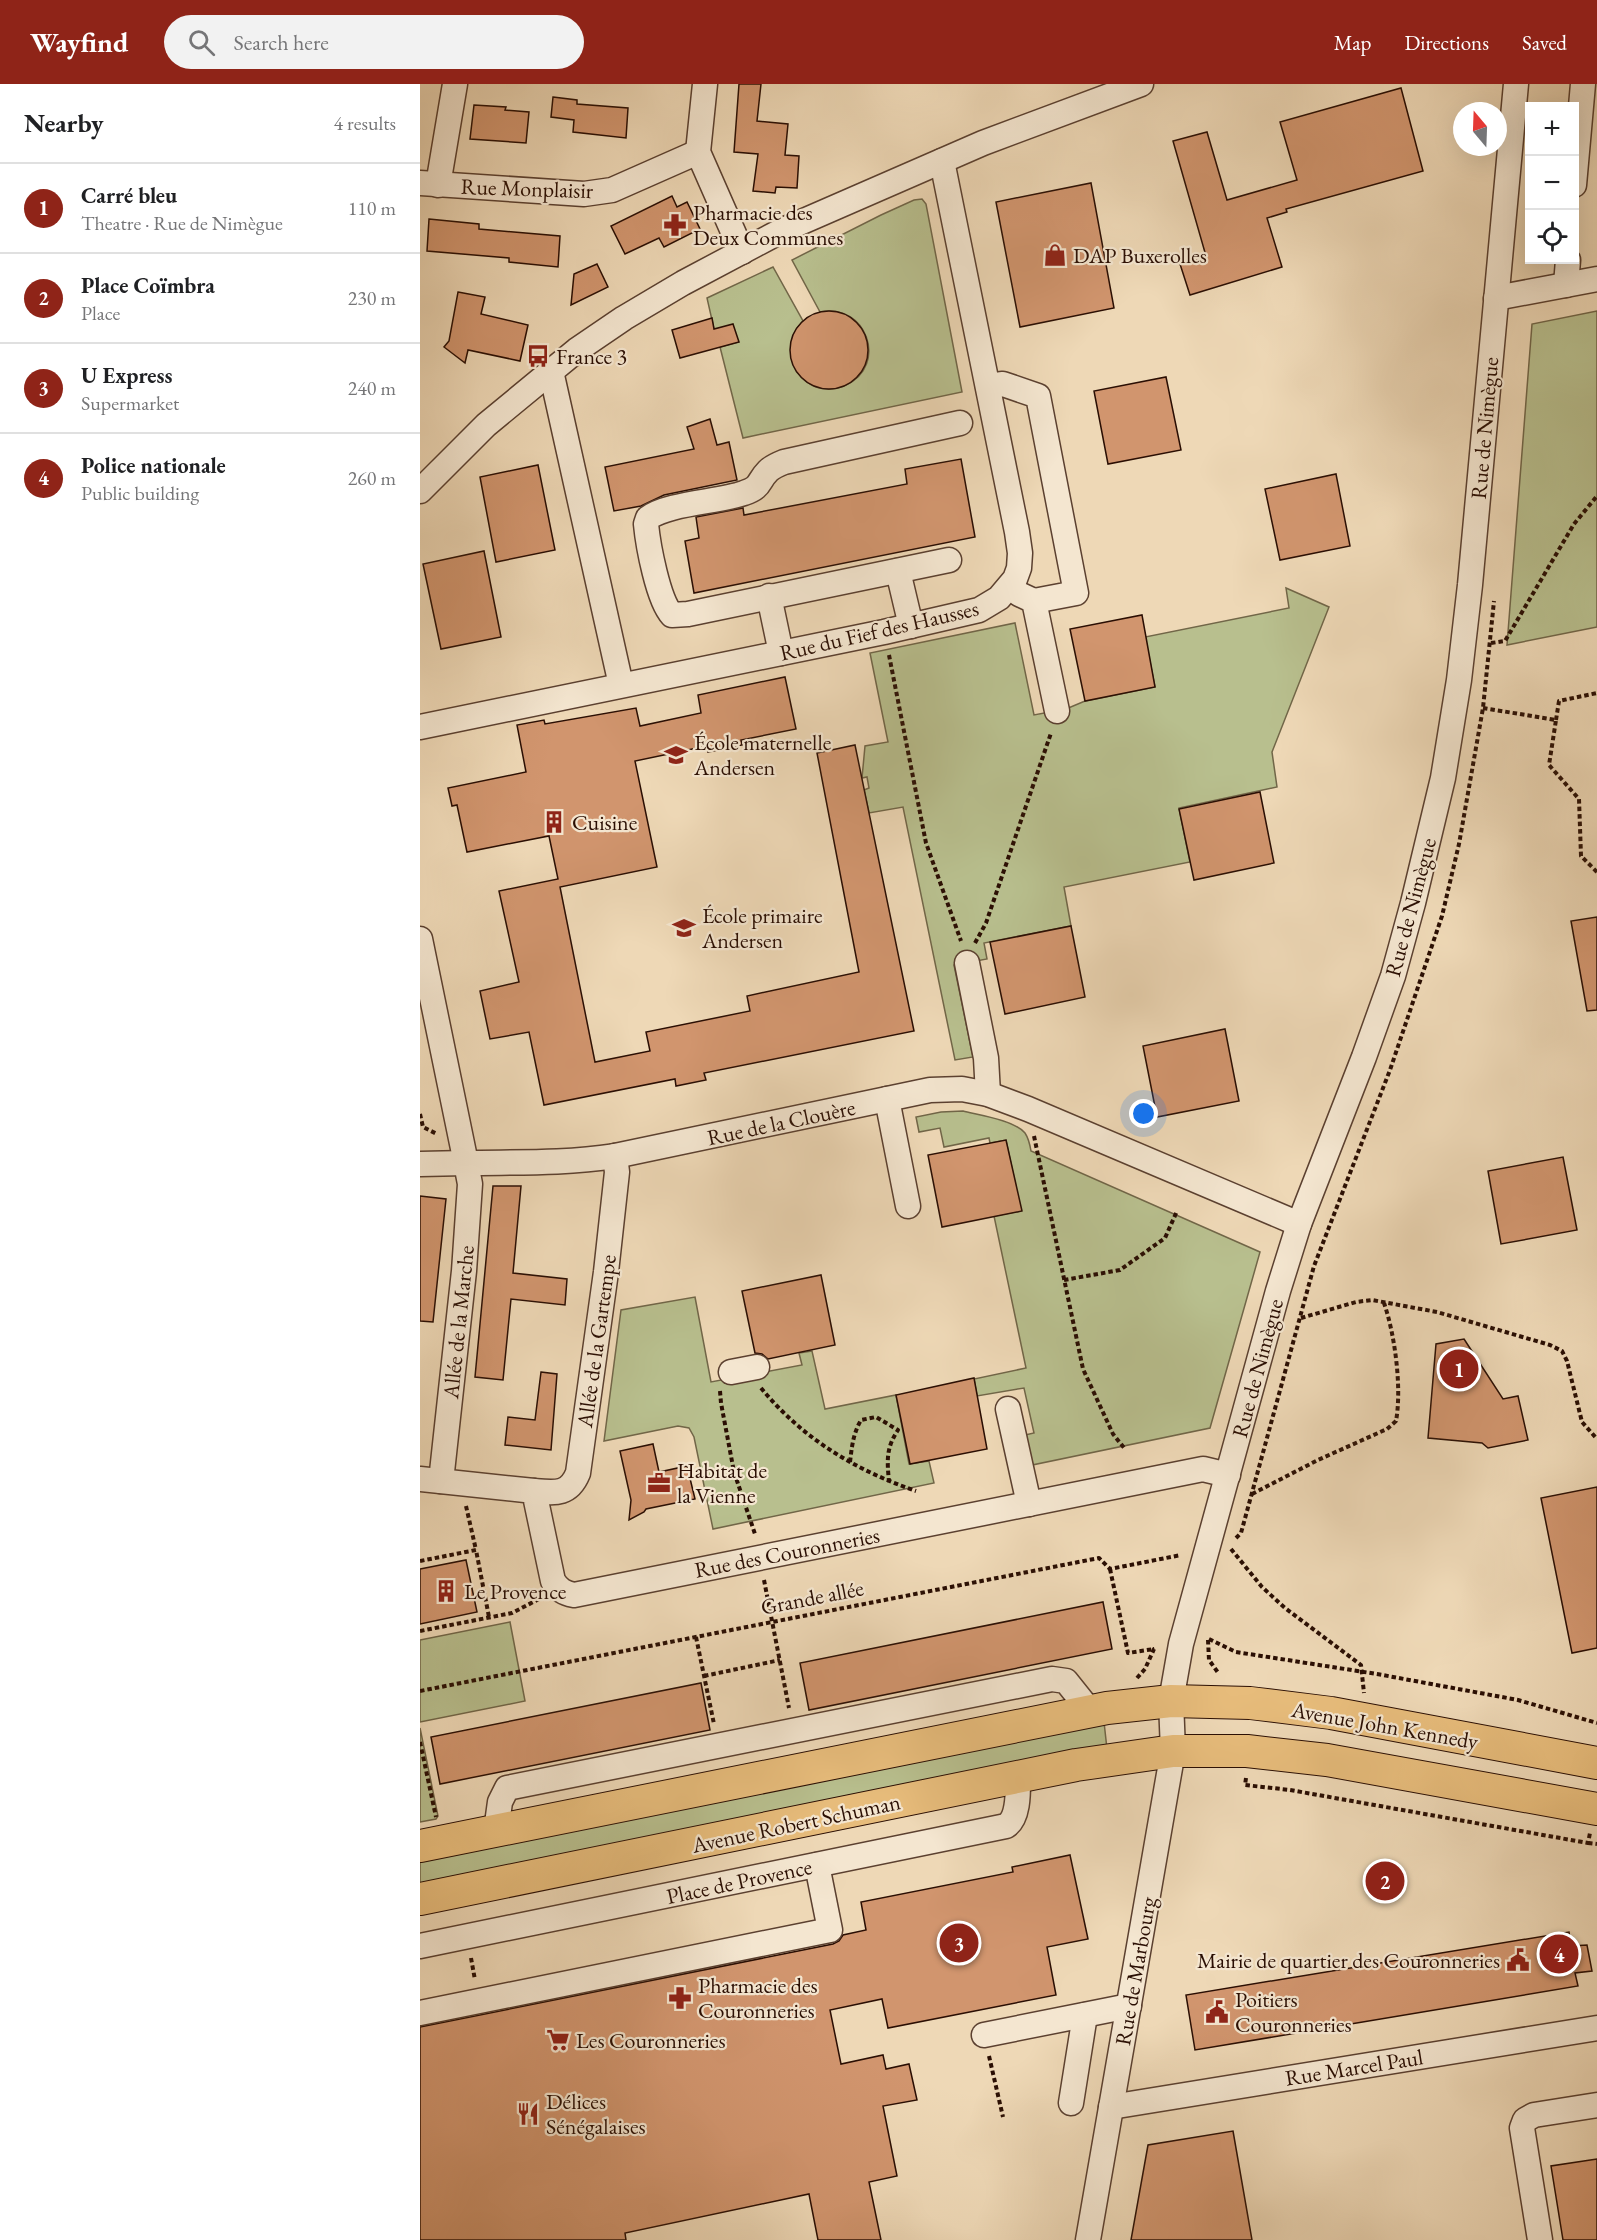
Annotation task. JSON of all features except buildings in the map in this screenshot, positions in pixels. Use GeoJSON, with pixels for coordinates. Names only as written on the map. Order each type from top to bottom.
{"type":"FeatureCollection","features":[{"type":"Feature","properties":{"kind":"main road"},"geometry":{"type":"LineString","coordinates":[[428,1835],[496,1831],[1090,1712],[1171,1701]]}},
{"type":"Feature","properties":{"kind":"main road","name":"Avenue John Kennedy"},"geometry":{"type":"LineString","coordinates":[[1171,1701],[1250,1703],[1331,1713],[1597,1763]]}},
{"type":"Feature","properties":{"kind":"main road","name":"Avenue John Kennedy"},"geometry":{"type":"LineString","coordinates":[[1173,1751],[1247,1751],[1327,1760],[1596,1809]]}},
{"type":"Feature","properties":{"kind":"main road","name":"Avenue Robert Schuman"},"geometry":{"type":"LineString","coordinates":[[420,1899],[1114,1758],[1173,1751]]}},
{"type":"Feature","properties":{"kind":"street"},"geometry":{"type":"LineString","coordinates":[[429,184],[455,84]]}},
{"type":"Feature","properties":{"kind":"street"},"geometry":{"type":"LineString","coordinates":[[705,84],[698,152],[742,252]]}},
{"type":"Feature","properties":{"kind":"street"},"geometry":{"type":"LineString","coordinates":[[420,491],[486,425],[577,350],[624,318],[683,283],[781,231],[983,143],[1141,84]]}},
{"type":"Feature","properties":{"kind":"street","name":"Rue de Nimègue"},"geometry":{"type":"LineString","coordinates":[[1171,1701],[1181,1644],[1299,1224],[1393,976],[1443,778],[1470,585],[1516,84]]}},
{"type":"Feature","properties":{"kind":"street"},"geometry":{"type":"LineString","coordinates":[[1577,156],[1583,84]]}},
{"type":"Feature","properties":{"kind":"street","name":"Rue Monplaisir"},"geometry":{"type":"LineString","coordinates":[[429,184],[598,193],[612,190],[698,152]]}},
{"type":"Feature","properties":{"kind":"street"},"geometry":{"type":"LineString","coordinates":[[942,161],[1020,553],[1019,568],[1009,589],[1034,601],[1076,593],[1038,396],[1003,384],[988,386]]}},
{"type":"Feature","properties":{"kind":"street"},"geometry":{"type":"LineString","coordinates":[[1566,285],[1568,264]]}},
{"type":"Feature","properties":{"kind":"street"},"geometry":{"type":"LineString","coordinates":[[1496,298],[1597,279]]}},
{"type":"Feature","properties":{"kind":"street"},"geometry":{"type":"LineString","coordinates":[[551,371],[621,685]]}},
{"type":"Feature","properties":{"kind":"street"},"geometry":{"type":"LineString","coordinates":[[949,560],[688,614],[672,615],[661,593],[647,533],[648,518],[667,510],[744,493],[760,485],[768,471],[784,462],[960,423]]}},
{"type":"Feature","properties":{"kind":"street"},"geometry":{"type":"LineString","coordinates":[[898,571],[910,626]]}},
{"type":"Feature","properties":{"kind":"street","name":"Rue du Fief des Hausses"},"geometry":{"type":"LineString","coordinates":[[420,727],[884,632],[979,610],[1009,589]]}},
{"type":"Feature","properties":{"kind":"street"},"geometry":{"type":"LineString","coordinates":[[769,596],[781,653]]}},
{"type":"Feature","properties":{"kind":"street"},"geometry":{"type":"LineString","coordinates":[[1034,601],[1057,711]]}},
{"type":"Feature","properties":{"kind":"street"},"geometry":{"type":"LineString","coordinates":[[420,939],[466,1163]]}},
{"type":"Feature","properties":{"kind":"street"},"geometry":{"type":"LineString","coordinates":[[966,958],[986,1058],[988,1094]]}},
{"type":"Feature","properties":{"kind":"street","name":"Rue de la Clouère"},"geometry":{"type":"LineString","coordinates":[[420,1164],[573,1162],[615,1156],[930,1090],[962,1089],[988,1094],[1028,1109],[1299,1224]]}},
{"type":"Feature","properties":{"kind":"street"},"geometry":{"type":"LineString","coordinates":[[887,1099],[908,1206]]}},
{"type":"Feature","properties":{"kind":"street","name":"Allée de la Gartempe"},"geometry":{"type":"LineString","coordinates":[[534,1491],[550,1493],[564,1491],[573,1484],[578,1473],[607,1261],[617,1172],[615,1156]]}},
{"type":"Feature","properties":{"kind":"street","name":"Allée de la Marche"},"geometry":{"type":"LineString","coordinates":[[430,1480],[464,1271],[470,1184],[466,1163]]}},
{"type":"Feature","properties":{"kind":"street"},"geometry":{"type":"LineString","coordinates":[[1008,1409],[1029,1504]]}},
{"type":"Feature","properties":{"kind":"street","name":"Rue des Couronneries"},"geometry":{"type":"LineString","coordinates":[[559,1589],[566,1594],[574,1595],[1203,1469],[1228,1475]]}},
{"type":"Feature","properties":{"kind":"street"},"geometry":{"type":"LineString","coordinates":[[430,1480],[534,1491],[549,1570],[559,1589]]}},
{"type":"Feature","properties":{"kind":"street"},"geometry":{"type":"LineString","coordinates":[[496,1831],[500,1802],[507,1788],[1052,1678],[1066,1681],[1090,1712]]}},
{"type":"Feature","properties":{"kind":"street","name":"Rue de Marbourg"},"geometry":{"type":"LineString","coordinates":[[1088,2240],[1173,1751],[1171,1701]]}},
{"type":"Feature","properties":{"kind":"street","name":"Place de Provence"},"geometry":{"type":"LineString","coordinates":[[420,1946],[1006,1826],[1013,1819],[1018,1794],[1018,1777]]}},
{"type":"Feature","properties":{"kind":"street"},"geometry":{"type":"LineString","coordinates":[[420,2013],[830,1930],[817,1865]]}},
{"type":"Feature","properties":{"kind":"street"},"geometry":{"type":"LineString","coordinates":[[984,2035],[1129,2006]]}},
{"type":"Feature","properties":{"kind":"street"},"geometry":{"type":"LineString","coordinates":[[1071,2103],[1085,2015]]}},
{"type":"Feature","properties":{"kind":"street","name":"Rue Marcel Paul"},"geometry":{"type":"LineString","coordinates":[[1111,2107],[1597,2028]]}},
{"type":"Feature","properties":{"kind":"street"},"geometry":{"type":"LineString","coordinates":[[1540,2240],[1522,2127],[1525,2120],[1534,2115],[1597,2105]]}},
{"type":"Feature","properties":{"kind":"path"},"geometry":{"type":"LineString","coordinates":[[1491,643],[1505,641],[1574,524],[1597,496]]}},
{"type":"Feature","properties":{"kind":"path"},"geometry":{"type":"LineString","coordinates":[[884,632],[926,843],[966,958]]}},
{"type":"Feature","properties":{"kind":"path"},"geometry":{"type":"LineString","coordinates":[[1597,693],[1558,701],[1550,765],[1579,799],[1581,856],[1597,872]]}},
{"type":"Feature","properties":{"kind":"path"},"geometry":{"type":"LineString","coordinates":[[1455,704],[1556,720]]}},
{"type":"Feature","properties":{"kind":"path"},"geometry":{"type":"LineString","coordinates":[[966,958],[986,923],[1042,764],[1057,711]]}},
{"type":"Feature","properties":{"kind":"path"},"geometry":{"type":"LineString","coordinates":[[1028,1109],[1083,1369],[1113,1434],[1125,1449]]}},
{"type":"Feature","properties":{"kind":"path"},"geometry":{"type":"LineString","coordinates":[[420,1114],[423,1127],[440,1135]]}},
{"type":"Feature","properties":{"kind":"path"},"geometry":{"type":"LineString","coordinates":[[1064,1280],[1120,1270],[1165,1238],[1177,1211]]}},
{"type":"Feature","properties":{"kind":"path"},"geometry":{"type":"LineString","coordinates":[[1384,1303],[1394,1344],[1399,1408],[1396,1421],[1387,1429],[1318,1460],[1251,1495],[1300,1318],[1356,1302],[1372,1300],[1437,1312],[1550,1345],[1562,1351],[1567,1361],[1582,1422],[1597,1439]]}},
{"type":"Feature","properties":{"kind":"path"},"geometry":{"type":"LineString","coordinates":[[794,1730],[753,1525],[734,1472],[721,1403],[720,1391],[723,1380],[744,1370],[796,1425],[817,1442],[868,1473],[916,1491]]}},
{"type":"Feature","properties":{"kind":"path"},"geometry":{"type":"LineString","coordinates":[[850,1462],[852,1442],[861,1420],[876,1418],[898,1430],[890,1443],[889,1482]]}},
{"type":"Feature","properties":{"kind":"path"},"geometry":{"type":"LineString","coordinates":[[467,1484],[466,1503],[489,1617]]}},
{"type":"Feature","properties":{"kind":"path","name":"Grande allée"},"geometry":{"type":"LineString","coordinates":[[420,1690],[1099,1558],[1110,1569],[1229,1546],[1262,1587],[1285,1608],[1361,1665],[1362,1672]]}},
{"type":"Feature","properties":{"kind":"path"},"geometry":{"type":"LineString","coordinates":[[420,1561],[476,1550]]}},
{"type":"Feature","properties":{"kind":"path"},"geometry":{"type":"LineString","coordinates":[[1110,1569],[1128,1653],[1154,1649]]}},
{"type":"Feature","properties":{"kind":"path"},"geometry":{"type":"LineString","coordinates":[[420,1631],[512,1613],[559,1589]]}},
{"type":"Feature","properties":{"kind":"path"},"geometry":{"type":"LineString","coordinates":[[696,1636],[718,1746]]}},
{"type":"Feature","properties":{"kind":"path"},"geometry":{"type":"LineString","coordinates":[[1208,1639],[1236,1652],[1518,1700],[1597,1723]]}},
{"type":"Feature","properties":{"kind":"path"},"geometry":{"type":"LineString","coordinates":[[704,1676],[780,1660]]}},
{"type":"Feature","properties":{"kind":"path"},"geometry":{"type":"LineString","coordinates":[[1362,1672],[1364,1698]]}},
{"type":"Feature","properties":{"kind":"path"},"geometry":{"type":"LineString","coordinates":[[420,1742],[428,1835]]}},
{"type":"Feature","properties":{"kind":"path"},"geometry":{"type":"LineString","coordinates":[[1246,1777],[1245,1785],[1290,1790],[1597,1844]]}},
{"type":"Feature","properties":{"kind":"path"},"geometry":{"type":"LineString","coordinates":[[1588,1842],[1596,1809]]}},
{"type":"Feature","properties":{"kind":"path"},"geometry":{"type":"LineString","coordinates":[[466,1936],[479,2001]]}},
{"type":"Feature","properties":{"kind":"path"},"geometry":{"type":"LineString","coordinates":[[984,2035],[1003,2116]]}},
{"type":"Feature","properties":{"kind":"green space"},"geometry":{"type":"Polygon","coordinates":[[[922,199],[926,204],[962,392],[743,438],[720,347],[738,342],[714,329],[707,298],[773,267],[803,321],[794,334],[791,347],[792,360],[798,372],[806,382],[818,388],[831,389],[846,385],[859,376],[867,364],[869,350],[866,337],[860,325],[850,316],[836,311],[820,312],[792,260],[881,215],[914,200],[922,199]]]}},
{"type":"Feature","properties":{"kind":"green space"},"geometry":{"type":"Polygon","coordinates":[[[1597,311],[1597,627],[1507,645],[1532,324],[1597,311]]]}},
{"type":"Feature","properties":{"kind":"green space"},"geometry":{"type":"Polygon","coordinates":[[[1286,588],[1329,607],[1272,752],[1277,787],[1179,808],[1190,862],[1064,887],[1071,926],[984,943],[987,959],[954,965],[973,1057],[955,1060],[903,807],[869,813],[864,790],[869,788],[867,777],[862,778],[865,746],[888,742],[870,653],[1015,623],[1034,715],[1066,709],[1085,701],[1155,687],[1145,637],[1289,608],[1286,588]]]}},
{"type":"Feature","properties":{"kind":"green space"},"geometry":{"type":"Polygon","coordinates":[[[963,1111],[1020,1128],[1025,1133],[1031,1151],[1260,1252],[1210,1428],[1032,1465],[1025,1435],[1034,1433],[1024,1388],[977,1396],[974,1379],[1026,1368],[994,1216],[1021,1211],[1006,1140],[990,1143],[989,1138],[944,1147],[940,1128],[919,1132],[916,1117],[963,1111]]]}},
{"type":"Feature","properties":{"kind":"green space"},"geometry":{"type":"Polygon","coordinates":[[[695,1297],[711,1382],[802,1365],[799,1353],[812,1351],[825,1409],[896,1395],[909,1464],[929,1461],[934,1483],[713,1529],[694,1437],[689,1428],[678,1426],[604,1441],[621,1310],[695,1297]]]}},
{"type":"Feature","properties":{"kind":"green space"},"geometry":{"type":"Polygon","coordinates":[[[510,1622],[525,1701],[420,1722],[420,1640],[510,1622]]]}},
{"type":"Feature","properties":{"kind":"green space"},"geometry":{"type":"Polygon","coordinates":[[[1104,1722],[1107,1749],[420,1889],[420,1860],[1104,1722]]]}},
{"type":"Feature","properties":{"kind":"green space"},"geometry":{"type":"Polygon","coordinates":[[[420,1728],[438,1816],[436,1819],[420,1822],[420,1728]]]}},
{"type":"Feature","properties":{"kind":"place","name":"Pharmacie des Deux Communes"},"geometry":{"type":"Point","coordinates":[675,225]}},
{"type":"Feature","properties":{"kind":"place","name":"DAP Buxerolles"},"geometry":{"type":"Point","coordinates":[1055,255]}},
{"type":"Feature","properties":{"kind":"place","name":"France 3"},"geometry":{"type":"Point","coordinates":[538,356]}},
{"type":"Feature","properties":{"kind":"place","name":"École maternelle Andersen"},"geometry":{"type":"Point","coordinates":[676,755]}},
{"type":"Feature","properties":{"kind":"place","name":"Cuisine"},"geometry":{"type":"Point","coordinates":[554,822]}},
{"type":"Feature","properties":{"kind":"place","name":"École primaire Andersen"},"geometry":{"type":"Point","coordinates":[684,928]}},
{"type":"Feature","properties":{"kind":"place","name":"Carré bleu"},"geometry":{"type":"Point","coordinates":[1459,1369]}},
{"type":"Feature","properties":{"kind":"place","name":"Habitat de la Vienne"},"geometry":{"type":"Point","coordinates":[659,1483]}},
{"type":"Feature","properties":{"kind":"place","name":"Le Provence"},"geometry":{"type":"Point","coordinates":[446,1591]}},
{"type":"Feature","properties":{"kind":"place","name":"Place Coïmbra"},"geometry":{"type":"Point","coordinates":[1385,1881]}},
{"type":"Feature","properties":{"kind":"place","name":"U Express"},"geometry":{"type":"Point","coordinates":[959,1943]}},
{"type":"Feature","properties":{"kind":"place","name":"Police nationale"},"geometry":{"type":"Point","coordinates":[1559,1954]}},
{"type":"Feature","properties":{"kind":"place","name":"Mairie de quartier des Couronneries"},"geometry":{"type":"Point","coordinates":[1518,1960]}},
{"type":"Feature","properties":{"kind":"place","name":"Pharmacie des Couronneries"},"geometry":{"type":"Point","coordinates":[680,1998]}},
{"type":"Feature","properties":{"kind":"place","name":"Poitiers Couronneries"},"geometry":{"type":"Point","coordinates":[1217,2012]}},
{"type":"Feature","properties":{"kind":"place","name":"Les Couronneries"},"geometry":{"type":"Point","coordinates":[558,2040]}},
{"type":"Feature","properties":{"kind":"place","name":"Délices Sénégalaises"},"geometry":{"type":"Point","coordinates":[528,2114]}}]}
